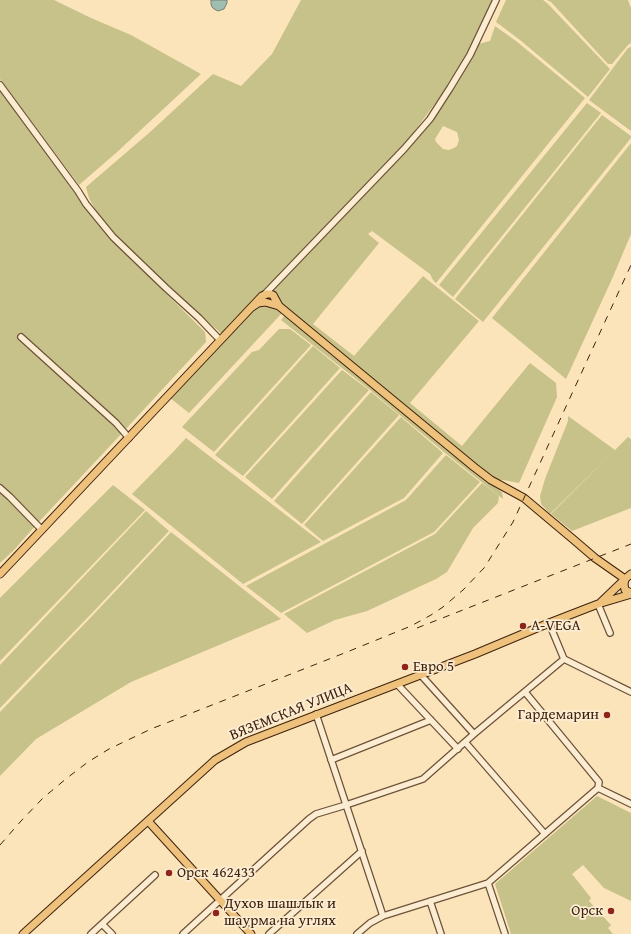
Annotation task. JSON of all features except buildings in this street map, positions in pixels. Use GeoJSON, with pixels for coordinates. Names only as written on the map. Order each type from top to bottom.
{"type":"FeatureCollection","features":[{"type":"Feature","properties":{"kind":"main road"},"geometry":{"type":"LineString","coordinates":[[0,574],[262,296],[270,294],[273,295],[279,306],[474,467],[491,480],[524,498],[595,558],[628,577]]}},
{"type":"Feature","properties":{"kind":"main road"},"geometry":{"type":"LineString","coordinates":[[252,307],[258,303],[265,302],[279,306]]}},
{"type":"Feature","properties":{"kind":"main road"},"geometry":{"type":"LineString","coordinates":[[628,577],[624,582],[624,587],[626,591],[631,593]]}},
{"type":"Feature","properties":{"kind":"main road"},"geometry":{"type":"LineString","coordinates":[[598,604],[628,577]]}},
{"type":"Feature","properties":{"kind":"main road","name":"ВЯЗЕМСКАЯ УЛИЦА"},"geometry":{"type":"LineString","coordinates":[[23,934],[215,760],[246,742],[598,604],[631,593]]}},
{"type":"Feature","properties":{"kind":"main road"},"geometry":{"type":"LineString","coordinates":[[148,821],[252,934]]}},
{"type":"Feature","properties":{"kind":"street"},"geometry":{"type":"LineString","coordinates":[[262,296],[404,150],[430,119],[470,56],[496,0]]}},
{"type":"Feature","properties":{"kind":"street"},"geometry":{"type":"LineString","coordinates":[[0,85],[86,204],[113,236],[220,340]]}},
{"type":"Feature","properties":{"kind":"street"},"geometry":{"type":"LineString","coordinates":[[20,337],[116,423],[129,438]]}},
{"type":"Feature","properties":{"kind":"street"},"geometry":{"type":"LineString","coordinates":[[0,488],[42,530]]}},
{"type":"Feature","properties":{"kind":"street"},"geometry":{"type":"LineString","coordinates":[[598,604],[610,633]]}},
{"type":"Feature","properties":{"kind":"street"},"geometry":{"type":"LineString","coordinates":[[549,623],[564,659],[630,690]]}},
{"type":"Feature","properties":{"kind":"street"},"geometry":{"type":"LineString","coordinates":[[183,934],[309,819],[316,814],[423,779],[474,734],[564,659]]}},
{"type":"Feature","properties":{"kind":"street"},"geometry":{"type":"LineString","coordinates":[[420,674],[474,734]]}},
{"type":"Feature","properties":{"kind":"street"},"geometry":{"type":"LineString","coordinates":[[397,684],[458,749]]}},
{"type":"Feature","properties":{"kind":"street"},"geometry":{"type":"LineString","coordinates":[[357,934],[370,923],[383,916],[488,883],[598,788],[598,782],[525,692]]}},
{"type":"Feature","properties":{"kind":"street"},"geometry":{"type":"LineString","coordinates":[[316,714],[383,916]]}},
{"type":"Feature","properties":{"kind":"street"},"geometry":{"type":"LineString","coordinates":[[331,760],[431,720]]}},
{"type":"Feature","properties":{"kind":"street"},"geometry":{"type":"LineString","coordinates":[[465,742],[545,834]]}},
{"type":"Feature","properties":{"kind":"street"},"geometry":{"type":"LineString","coordinates":[[598,788],[631,804]]}},
{"type":"Feature","properties":{"kind":"street"},"geometry":{"type":"LineString","coordinates":[[269,934],[362,851]]}},
{"type":"Feature","properties":{"kind":"street"},"geometry":{"type":"LineString","coordinates":[[91,934],[156,875]]}},
{"type":"Feature","properties":{"kind":"street"},"geometry":{"type":"LineString","coordinates":[[488,883],[505,934]]}},
{"type":"Feature","properties":{"kind":"street"},"geometry":{"type":"LineString","coordinates":[[430,901],[441,934]]}},
{"type":"Feature","properties":{"kind":"street"},"geometry":{"type":"LineString","coordinates":[[102,924],[112,934]]}},
{"type":"Feature","properties":{"kind":"shaded area"},"geometry":{"type":"Polygon","coordinates":[[[0,0],[54,0],[131,35],[201,74],[116,153],[79,185],[0,79],[0,0]]]}},
{"type":"Feature","properties":{"kind":"shaded area"},"geometry":{"type":"Polygon","coordinates":[[[211,0],[227,0],[227,3],[224,9],[218,11],[212,7],[211,0]]]}},
{"type":"Feature","properties":{"kind":"shaded area"},"geometry":{"type":"Polygon","coordinates":[[[301,0],[494,0],[477,38],[440,97],[401,149],[222,334],[102,222],[89,198],[86,187],[149,133],[213,74],[241,86],[272,54],[301,0]]]}},
{"type":"Feature","properties":{"kind":"shaded area"},"geometry":{"type":"Polygon","coordinates":[[[506,0],[543,0],[610,69],[588,97],[520,40],[496,22],[506,0]]]}},
{"type":"Feature","properties":{"kind":"shaded area"},"geometry":{"type":"Polygon","coordinates":[[[547,0],[628,0],[631,8],[631,43],[612,64],[608,64],[551,2],[547,0]]]}},
{"type":"Feature","properties":{"kind":"shaded area"},"geometry":{"type":"Polygon","coordinates":[[[495,26],[516,41],[585,98],[436,283],[430,274],[372,231],[368,234],[379,243],[313,324],[354,356],[423,276],[479,321],[410,403],[462,446],[530,363],[556,383],[557,397],[519,483],[503,480],[498,481],[280,305],[272,291],[410,144],[478,44],[490,41],[495,26]],[[443,126],[435,139],[436,142],[443,149],[449,150],[454,148],[457,146],[459,140],[457,132],[443,126]]]}},
{"type":"Feature","properties":{"kind":"shaded area"},"geometry":{"type":"Polygon","coordinates":[[[631,47],[631,131],[589,100],[628,48],[631,47]]]}},
{"type":"Feature","properties":{"kind":"shaded area"},"geometry":{"type":"Polygon","coordinates":[[[0,90],[107,235],[205,332],[206,342],[14,550],[0,563],[0,90]]]}},
{"type":"Feature","properties":{"kind":"shaded area"},"geometry":{"type":"Polygon","coordinates":[[[587,103],[601,113],[453,297],[439,285],[587,103]]]}},
{"type":"Feature","properties":{"kind":"shaded area"},"geometry":{"type":"Polygon","coordinates":[[[602,115],[631,136],[631,138],[483,322],[455,299],[602,115]]]}},
{"type":"Feature","properties":{"kind":"shaded area"},"geometry":{"type":"Polygon","coordinates":[[[631,143],[631,234],[566,379],[492,318],[631,143]]]}},
{"type":"Feature","properties":{"kind":"shaded area"},"geometry":{"type":"Polygon","coordinates":[[[256,306],[276,308],[282,313],[189,413],[170,398],[256,306]]]}},
{"type":"Feature","properties":{"kind":"shaded area"},"geometry":{"type":"Polygon","coordinates":[[[284,316],[502,492],[503,499],[370,390],[281,320],[284,316]]]}},
{"type":"Feature","properties":{"kind":"shaded area"},"geometry":{"type":"Polygon","coordinates":[[[279,329],[290,329],[311,345],[214,452],[182,427],[252,352],[259,350],[279,329]]]}},
{"type":"Feature","properties":{"kind":"shaded area"},"geometry":{"type":"Polygon","coordinates":[[[313,346],[340,368],[243,476],[215,455],[313,346]]]}},
{"type":"Feature","properties":{"kind":"shaded area"},"geometry":{"type":"Polygon","coordinates":[[[342,370],[369,390],[272,499],[245,477],[342,370]]]}},
{"type":"Feature","properties":{"kind":"shaded area"},"geometry":{"type":"Polygon","coordinates":[[[371,392],[399,415],[302,524],[274,501],[371,392]]]}},
{"type":"Feature","properties":{"kind":"shaded area"},"geometry":{"type":"Polygon","coordinates":[[[568,416],[615,450],[550,514],[541,504],[540,496],[545,479],[568,421],[568,416]]]}},
{"type":"Feature","properties":{"kind":"shaded area"},"geometry":{"type":"Polygon","coordinates":[[[401,417],[443,453],[404,498],[323,541],[304,525],[401,417]]]}},
{"type":"Feature","properties":{"kind":"shaded area"},"geometry":{"type":"Polygon","coordinates":[[[628,437],[631,439],[631,508],[572,531],[551,514],[628,437]]]}},
{"type":"Feature","properties":{"kind":"shaded area"},"geometry":{"type":"Polygon","coordinates":[[[186,438],[321,542],[243,584],[132,494],[186,438]]]}},
{"type":"Feature","properties":{"kind":"shaded area"},"geometry":{"type":"Polygon","coordinates":[[[446,455],[480,482],[434,532],[281,613],[246,586],[406,500],[446,455]]]}},
{"type":"Feature","properties":{"kind":"shaded area"},"geometry":{"type":"Polygon","coordinates":[[[482,483],[499,496],[498,503],[473,528],[447,572],[436,579],[367,611],[335,620],[307,633],[284,614],[435,534],[482,483]]]}},
{"type":"Feature","properties":{"kind":"shaded area"},"geometry":{"type":"Polygon","coordinates":[[[113,485],[145,510],[0,661],[0,598],[113,485]]]}},
{"type":"Feature","properties":{"kind":"shaded area"},"geometry":{"type":"Polygon","coordinates":[[[146,511],[169,531],[0,708],[0,665],[146,511]]]}},
{"type":"Feature","properties":{"kind":"shaded area"},"geometry":{"type":"Polygon","coordinates":[[[171,532],[281,619],[131,682],[36,739],[0,776],[0,712],[171,532]]]}},
{"type":"Feature","properties":{"kind":"shaded area"},"geometry":{"type":"Polygon","coordinates":[[[597,796],[631,813],[631,901],[604,888],[583,865],[572,874],[591,898],[589,901],[611,925],[608,928],[613,934],[511,934],[495,884],[597,796]]]}},
{"type":"Feature","properties":{"kind":"railway"},"geometry":{"type":"LineString","coordinates":[[0,845],[43,798],[88,762],[109,749],[151,729],[411,626],[443,607],[463,590],[484,568],[513,522],[631,265]]}},
{"type":"Feature","properties":{"kind":"railway"},"geometry":{"type":"LineString","coordinates":[[417,628],[631,544]]}},
{"type":"Feature","properties":{"kind":"place","name":"A-VEGA"},"geometry":{"type":"Point","coordinates":[523,626]}},
{"type":"Feature","properties":{"kind":"place","name":"Евро 5"},"geometry":{"type":"Point","coordinates":[405,667]}},
{"type":"Feature","properties":{"kind":"place","name":"Гардемарин"},"geometry":{"type":"Point","coordinates":[607,715]}},
{"type":"Feature","properties":{"kind":"place","name":"Орск 462433"},"geometry":{"type":"Point","coordinates":[169,873]}},
{"type":"Feature","properties":{"kind":"place","name":"Орск"},"geometry":{"type":"Point","coordinates":[611,911]}},
{"type":"Feature","properties":{"kind":"place","name":"Духов шашлык и шаурма на углях"},"geometry":{"type":"Point","coordinates":[216,913]}}]}
